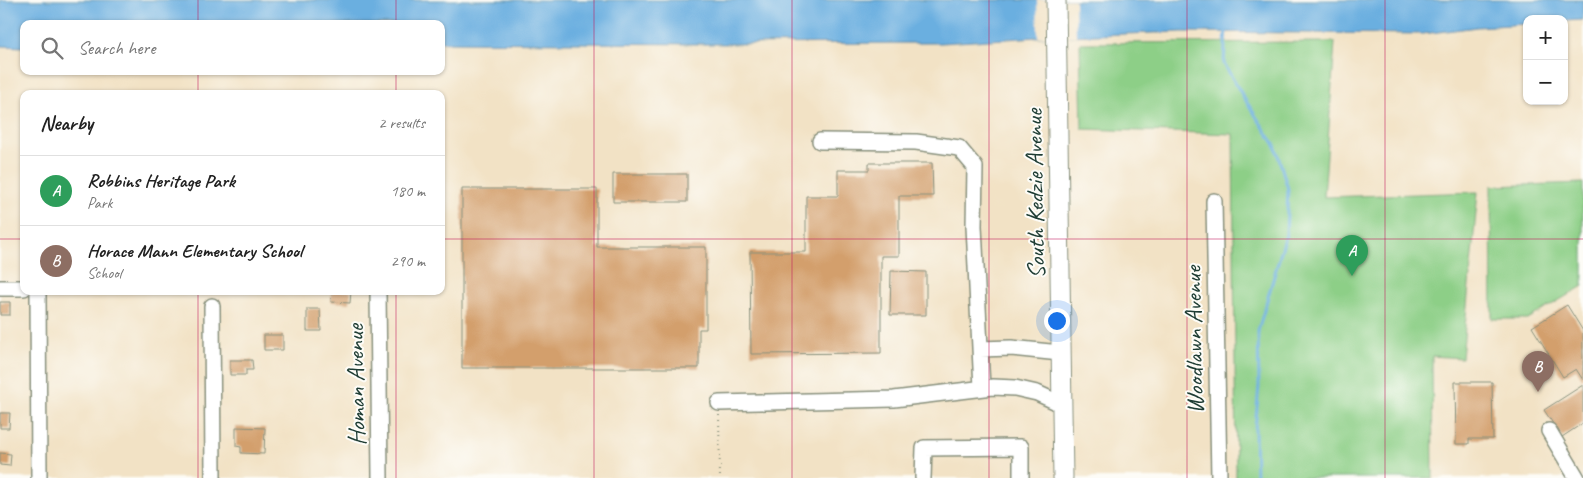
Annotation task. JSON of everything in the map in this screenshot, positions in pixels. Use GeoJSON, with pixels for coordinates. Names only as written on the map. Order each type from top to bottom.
{"type":"FeatureCollection","features":[{"type":"Feature","properties":{"kind":"main road","name":"South Kedzie Avenue"},"geometry":{"type":"LineString","coordinates":[[1056,0],[1062,478]]}},
{"type":"Feature","properties":{"kind":"street"},"geometry":{"type":"LineString","coordinates":[[820,141],[916,142],[959,148],[975,167],[974,226],[982,388]]}},
{"type":"Feature","properties":{"kind":"street","name":"Woodlawn Avenue"},"geometry":{"type":"LineString","coordinates":[[1214,201],[1219,478]]}},
{"type":"Feature","properties":{"kind":"street"},"geometry":{"type":"LineString","coordinates":[[0,288],[20,288]]}},
{"type":"Feature","properties":{"kind":"street"},"geometry":{"type":"LineString","coordinates":[[38,295],[39,478]]}},
{"type":"Feature","properties":{"kind":"street","name":"Homan Avenue"},"geometry":{"type":"LineString","coordinates":[[378,295],[380,478]]}},
{"type":"Feature","properties":{"kind":"street"},"geometry":{"type":"LineString","coordinates":[[212,306],[212,478]]}},
{"type":"Feature","properties":{"kind":"street"},"geometry":{"type":"LineString","coordinates":[[980,349],[1011,348],[1060,353]]}},
{"type":"Feature","properties":{"kind":"street"},"geometry":{"type":"LineString","coordinates":[[719,403],[894,399],[993,387],[1015,388],[1037,393],[1061,404]]}},
{"type":"Feature","properties":{"kind":"street"},"geometry":{"type":"LineString","coordinates":[[1549,431],[1577,478]]}},
{"type":"Feature","properties":{"kind":"street"},"geometry":{"type":"LineString","coordinates":[[923,478],[924,448],[1021,447],[1022,478]]}},
{"type":"Feature","properties":{"kind":"path"},"geometry":{"type":"LineString","coordinates":[[719,403],[720,478]]}},
{"type":"Feature","properties":{"kind":"green space"},"geometry":{"type":"Polygon","coordinates":[[[1335,42],[1324,197],[1478,192],[1462,358],[1432,356],[1433,478],[1236,478],[1233,134],[1082,129],[1080,43],[1335,42]]]}},
{"type":"Feature","properties":{"kind":"green space"},"geometry":{"type":"Polygon","coordinates":[[[1583,183],[1583,286],[1528,319],[1492,319],[1491,186],[1583,183]]]}},
{"type":"Feature","properties":{"kind":"water"},"geometry":{"type":"Polygon","coordinates":[[[0,0],[1583,0],[1583,20],[1568,21],[1568,15],[1523,15],[1523,24],[1477,27],[1423,34],[1182,32],[1038,37],[941,43],[445,42],[445,20],[20,20],[20,47],[0,46],[0,0]]]}},
{"type":"Feature","properties":{"kind":"pier"},"geometry":{"type":"Polygon","coordinates":[[[1037,0],[1075,0],[1076,36],[1038,37],[1037,0]]]}},
{"type":"Feature","properties":{"kind":"building"},"geometry":{"type":"Polygon","coordinates":[[[869,163],[932,163],[933,196],[899,196],[899,256],[881,256],[881,353],[751,354],[750,252],[806,252],[806,196],[838,196],[838,170],[869,170],[869,163]]]}},
{"type":"Feature","properties":{"kind":"building"},"geometry":{"type":"Polygon","coordinates":[[[613,174],[687,174],[687,202],[613,202],[613,174]]]}},
{"type":"Feature","properties":{"kind":"building"},"geometry":{"type":"Polygon","coordinates":[[[462,189],[597,189],[597,247],[706,247],[706,329],[699,329],[699,368],[462,368],[462,189]]]}},
{"type":"Feature","properties":{"kind":"building"},"geometry":{"type":"Polygon","coordinates":[[[891,271],[926,272],[926,315],[890,315],[891,271]]]}},
{"type":"Feature","properties":{"kind":"building"},"geometry":{"type":"Polygon","coordinates":[[[332,295],[351,295],[350,303],[331,302],[332,295]]]}},
{"type":"Feature","properties":{"kind":"building"},"geometry":{"type":"Polygon","coordinates":[[[0,302],[10,302],[10,315],[0,315],[0,302]]]}},
{"type":"Feature","properties":{"kind":"building"},"geometry":{"type":"Polygon","coordinates":[[[1567,305],[1583,331],[1583,380],[1576,369],[1563,377],[1532,327],[1567,305]]]}},
{"type":"Feature","properties":{"kind":"building"},"geometry":{"type":"Polygon","coordinates":[[[307,309],[320,309],[321,331],[307,331],[307,309]]]}},
{"type":"Feature","properties":{"kind":"building"},"geometry":{"type":"Polygon","coordinates":[[[264,335],[283,335],[283,350],[264,350],[264,335]]]}},
{"type":"Feature","properties":{"kind":"building"},"geometry":{"type":"Polygon","coordinates":[[[230,360],[252,360],[253,370],[246,370],[246,375],[230,375],[230,360]]]}},
{"type":"Feature","properties":{"kind":"building"},"geometry":{"type":"Polygon","coordinates":[[[1455,382],[1492,382],[1493,439],[1469,439],[1469,444],[1456,444],[1455,382]]]}},
{"type":"Feature","properties":{"kind":"building"},"geometry":{"type":"Polygon","coordinates":[[[1583,385],[1583,423],[1562,437],[1544,410],[1583,385]]]}},
{"type":"Feature","properties":{"kind":"building"},"geometry":{"type":"Polygon","coordinates":[[[0,413],[10,413],[9,428],[0,428],[0,413]]]}},
{"type":"Feature","properties":{"kind":"building"},"geometry":{"type":"Polygon","coordinates":[[[236,427],[265,428],[264,454],[241,453],[241,447],[236,446],[236,427]]]}},
{"type":"Feature","properties":{"kind":"building"},"geometry":{"type":"Polygon","coordinates":[[[0,453],[11,454],[10,466],[0,465],[0,453]]]}},
{"type":"Feature","properties":{"kind":"waterway"},"geometry":{"type":"LineString","coordinates":[[1226,28],[1224,64],[1275,145],[1288,189],[1286,235],[1258,331],[1259,386],[1255,429],[1256,478]]}},
{"type":"Feature","properties":{"kind":"place","name":"Robbins Heritage Park"},"geometry":{"type":"Point","coordinates":[1352,276]}},
{"type":"Feature","properties":{"kind":"place","name":"Horace Mann Elementary School"},"geometry":{"type":"Point","coordinates":[1538,392]}}]}
